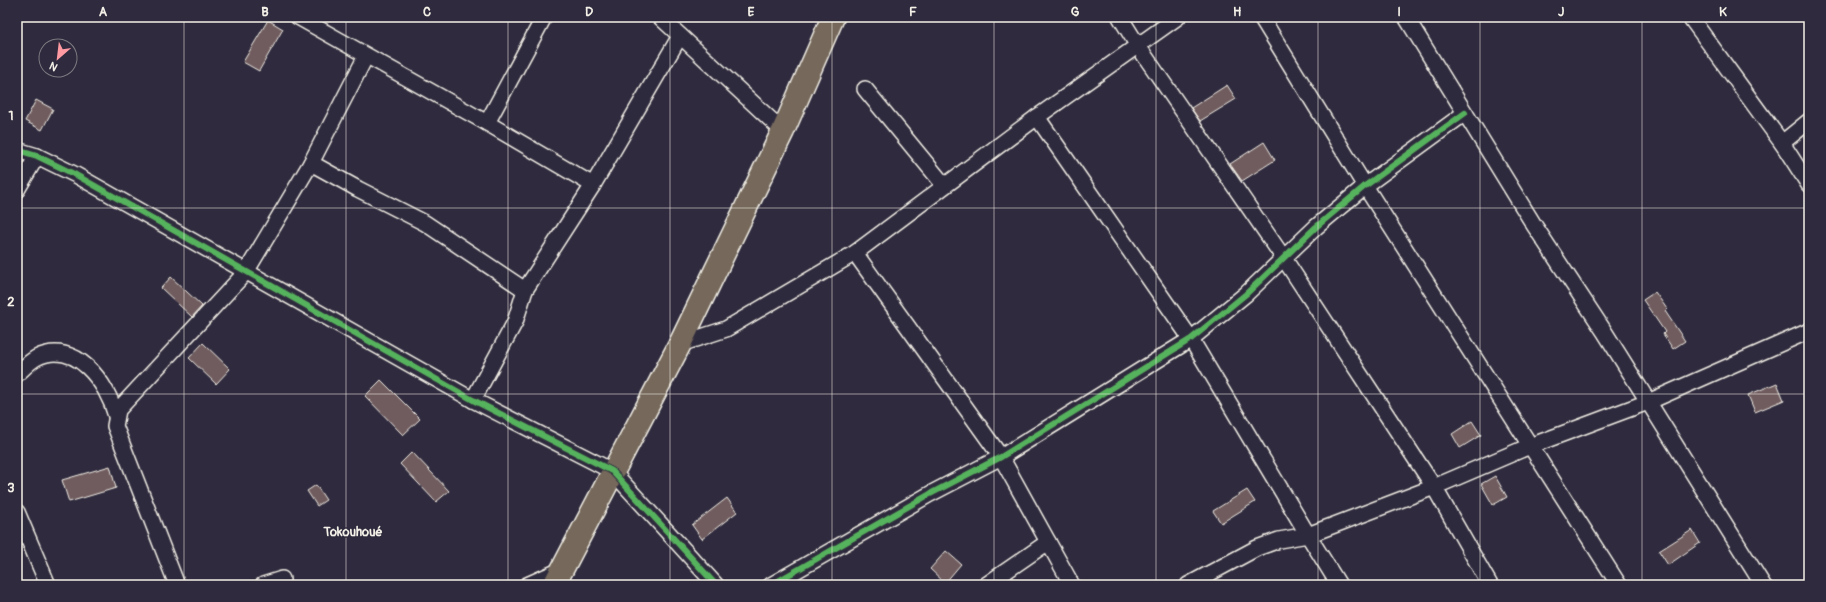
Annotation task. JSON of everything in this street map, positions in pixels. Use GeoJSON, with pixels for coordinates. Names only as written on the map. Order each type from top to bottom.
{"type":"FeatureCollection","features":[{"type":"Feature","properties":{"kind":"main road"},"geometry":{"type":"LineString","coordinates":[[559,577],[612,471],[680,344],[784,131],[833,17]]}},
{"type":"Feature","properties":{"kind":"street"},"geometry":{"type":"LineString","coordinates":[[298,17],[487,122],[593,185]]}},
{"type":"Feature","properties":{"kind":"street"},"geometry":{"type":"LineString","coordinates":[[487,122],[544,17]]}},
{"type":"Feature","properties":{"kind":"street"},"geometry":{"type":"LineString","coordinates":[[660,17],[784,131]]}},
{"type":"Feature","properties":{"kind":"street"},"geometry":{"type":"LineString","coordinates":[[1120,17],[1138,46],[1283,257],[1434,487],[1490,585]]}},
{"type":"Feature","properties":{"kind":"street"},"geometry":{"type":"LineString","coordinates":[[680,344],[726,329],[855,253],[1037,117],[1178,17]]}},
{"type":"Feature","properties":{"kind":"street"},"geometry":{"type":"LineString","coordinates":[[1261,17],[1365,186],[1619,585]]}},
{"type":"Feature","properties":{"kind":"street"},"geometry":{"type":"LineString","coordinates":[[1406,17],[1534,225],[1763,585]]}},
{"type":"Feature","properties":{"kind":"street"},"geometry":{"type":"LineString","coordinates":[[1690,17],[1782,143],[1809,185]]}},
{"type":"Feature","properties":{"kind":"street"},"geometry":{"type":"LineString","coordinates":[[473,400],[515,322],[525,290],[593,185],[680,36]]}},
{"type":"Feature","properties":{"kind":"street"},"geometry":{"type":"LineString","coordinates":[[177,585],[115,426],[118,410],[246,272],[311,163],[366,56]]}},
{"type":"Feature","properties":{"kind":"street"},"geometry":{"type":"LineString","coordinates":[[865,89],[944,185]]}},
{"type":"Feature","properties":{"kind":"street"},"geometry":{"type":"LineString","coordinates":[[771,585],[930,494],[1001,457],[1191,339],[1246,294],[1283,257],[1365,186],[1465,113]]}},
{"type":"Feature","properties":{"kind":"street"},"geometry":{"type":"LineString","coordinates":[[1037,117],[1191,339],[1339,585]]}},
{"type":"Feature","properties":{"kind":"street"},"geometry":{"type":"LineString","coordinates":[[1782,143],[1809,121]]}},
{"type":"Feature","properties":{"kind":"street"},"geometry":{"type":"LineString","coordinates":[[17,150],[37,156],[124,202],[473,400],[612,471],[716,585]]}},
{"type":"Feature","properties":{"kind":"street"},"geometry":{"type":"LineString","coordinates":[[17,190],[37,156]]}},
{"type":"Feature","properties":{"kind":"street"},"geometry":{"type":"LineString","coordinates":[[311,163],[425,223],[525,290]]}},
{"type":"Feature","properties":{"kind":"street"},"geometry":{"type":"LineString","coordinates":[[855,253],[1001,457],[1072,585]]}},
{"type":"Feature","properties":{"kind":"street"},"geometry":{"type":"LineString","coordinates":[[1197,583],[1257,548],[1279,540],[1308,535],[1434,487],[1530,446],[1648,402],[1809,331]]}},
{"type":"Feature","properties":{"kind":"street"},"geometry":{"type":"LineString","coordinates":[[17,374],[36,358],[54,353],[71,356],[84,363],[100,381],[113,404],[116,416]]}},
{"type":"Feature","properties":{"kind":"street"},"geometry":{"type":"LineString","coordinates":[[17,512],[48,585]]}},
{"type":"Feature","properties":{"kind":"street"},"geometry":{"type":"LineString","coordinates":[[986,585],[1048,542]]}},
{"type":"Feature","properties":{"kind":"street"},"geometry":{"type":"LineString","coordinates":[[527,585],[559,577]]}},
{"type":"Feature","properties":{"kind":"street"},"geometry":{"type":"LineString","coordinates":[[263,585],[282,579]]}},
{"type":"Feature","properties":{"kind":"building"},"geometry":{"type":"Polygon","coordinates":[[[268,20],[283,29],[259,71],[243,62],[268,20]]]}},
{"type":"Feature","properties":{"kind":"building"},"geometry":{"type":"Polygon","coordinates":[[[1227,85],[1236,99],[1200,121],[1191,108],[1227,85]]]}},
{"type":"Feature","properties":{"kind":"building"},"geometry":{"type":"Polygon","coordinates":[[[36,100],[53,109],[42,130],[25,121],[36,100]]]}},
{"type":"Feature","properties":{"kind":"building"},"geometry":{"type":"Polygon","coordinates":[[[1264,142],[1275,160],[1242,181],[1230,164],[1264,142]]]}},
{"type":"Feature","properties":{"kind":"building"},"geometry":{"type":"Polygon","coordinates":[[[171,277],[202,306],[192,317],[161,288],[171,277]]]}},
{"type":"Feature","properties":{"kind":"building"},"geometry":{"type":"Polygon","coordinates":[[[1655,292],[1667,309],[1665,311],[1685,341],[1673,349],[1663,334],[1665,332],[1643,300],[1655,292]]]}},
{"type":"Feature","properties":{"kind":"building"},"geometry":{"type":"Polygon","coordinates":[[[203,343],[230,369],[216,384],[189,358],[203,343]]]}},
{"type":"Feature","properties":{"kind":"building"},"geometry":{"type":"Polygon","coordinates":[[[381,380],[420,419],[403,435],[365,396],[381,380]]]}},
{"type":"Feature","properties":{"kind":"building"},"geometry":{"type":"Polygon","coordinates":[[[1777,383],[1784,400],[1755,412],[1748,395],[1777,383]]]}},
{"type":"Feature","properties":{"kind":"building"},"geometry":{"type":"Polygon","coordinates":[[[1472,421],[1481,435],[1460,448],[1452,434],[1472,421]]]}},
{"type":"Feature","properties":{"kind":"building"},"geometry":{"type":"Polygon","coordinates":[[[412,452],[449,491],[436,502],[400,464],[412,452]]]}},
{"type":"Feature","properties":{"kind":"building"},"geometry":{"type":"Polygon","coordinates":[[[110,466],[116,488],[69,502],[62,480],[110,466]]]}},
{"type":"Feature","properties":{"kind":"building"},"geometry":{"type":"Polygon","coordinates":[[[1495,476],[1507,497],[1493,505],[1481,484],[1495,476]]]}},
{"type":"Feature","properties":{"kind":"building"},"geometry":{"type":"Polygon","coordinates":[[[316,485],[326,500],[317,506],[307,491],[316,485]]]}},
{"type":"Feature","properties":{"kind":"building"},"geometry":{"type":"Polygon","coordinates":[[[1247,490],[1255,502],[1221,523],[1213,511],[1247,490]]]}},
{"type":"Feature","properties":{"kind":"building"},"geometry":{"type":"Polygon","coordinates":[[[727,498],[737,512],[702,539],[692,525],[727,498]]]}},
{"type":"Feature","properties":{"kind":"building"},"geometry":{"type":"Polygon","coordinates":[[[1692,530],[1700,543],[1668,565],[1659,551],[1692,530]]]}},
{"type":"Feature","properties":{"kind":"building"},"geometry":{"type":"Polygon","coordinates":[[[946,551],[961,564],[945,583],[930,569],[946,551]]]}},
{"type":"Feature","properties":{"kind":"cycle path"},"geometry":{"type":"LineString","coordinates":[[771,585],[930,494],[1001,457],[1191,339],[1246,294],[1316,227],[1365,186],[1465,113]]}},
{"type":"Feature","properties":{"kind":"cycle path"},"geometry":{"type":"LineString","coordinates":[[17,150],[37,156],[76,175],[473,400],[612,471],[716,585]]}},
{"type":"Feature","properties":{"kind":"district","name":"Tokouhoué"},"geometry":{"type":"Point","coordinates":[353,531]}}]}
